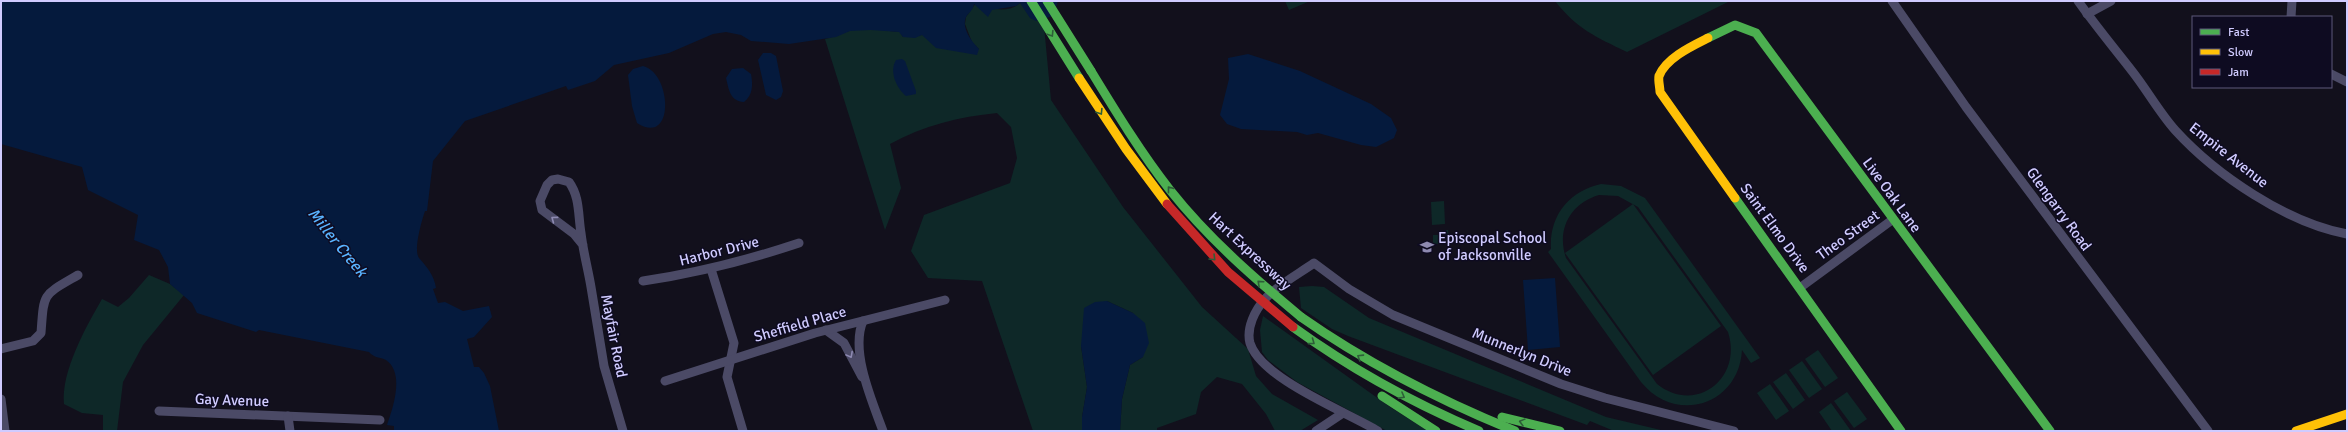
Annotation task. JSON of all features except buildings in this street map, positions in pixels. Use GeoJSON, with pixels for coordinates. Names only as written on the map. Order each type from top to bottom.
{"type":"FeatureCollection","features":[{"type":"Feature","properties":{"kind":"main road","name":"Hart Expressway"},"geometry":{"type":"LineString","coordinates":[[1031,1],[1123,149],[1164,203],[1217,262],[1257,298],[1293,327],[1332,355],[1411,401],[1479,431]]}},
{"type":"Feature","properties":{"kind":"main road","name":"Hart Expressway"},"geometry":{"type":"LineString","coordinates":[[1047,1],[1129,134],[1171,190],[1215,241],[1239,265],[1301,317],[1377,368],[1444,402],[1515,431]]}},
{"type":"Feature","properties":{"kind":"main road","name":"Live Oak Lane"},"geometry":{"type":"LineString","coordinates":[[1692,47],[1735,25],[1756,33],[1892,220],[2050,431]]}},
{"type":"Feature","properties":{"kind":"main road","name":"Saint Elmo Drive"},"geometry":{"type":"LineString","coordinates":[[1692,47],[1667,64],[1659,77],[1660,92],[1801,287],[1901,431]]}},
{"type":"Feature","properties":{"kind":"main road"},"geometry":{"type":"LineString","coordinates":[[1332,355],[1370,388],[1436,431]]}},
{"type":"Feature","properties":{"kind":"main road"},"geometry":{"type":"LineString","coordinates":[[1444,402],[1560,431]]}},
{"type":"Feature","properties":{"kind":"main road"},"geometry":{"type":"LineString","coordinates":[[2296,431],[2347,414]]}},
{"type":"Feature","properties":{"kind":"street","name":"Glengarry Road"},"geometry":{"type":"LineString","coordinates":[[1892,1],[1966,107],[2208,431]]}},
{"type":"Feature","properties":{"kind":"street","name":"Empire Avenue"},"geometry":{"type":"LineString","coordinates":[[2078,1],[2175,129],[2197,151],[2238,183],[2287,214],[2310,224],[2347,234]]}},
{"type":"Feature","properties":{"kind":"street"},"geometry":{"type":"LineString","coordinates":[[2087,14],[2111,1]]}},
{"type":"Feature","properties":{"kind":"street"},"geometry":{"type":"LineString","coordinates":[[2291,16],[2292,1]]}},
{"type":"Feature","properties":{"kind":"street"},"geometry":{"type":"LineString","coordinates":[[2332,74],[2347,82]]}},
{"type":"Feature","properties":{"kind":"street","name":"Mayfair Road"},"geometry":{"type":"LineString","coordinates":[[583,245],[574,234],[542,210],[540,201],[546,184],[552,180],[563,180],[574,188],[577,197],[583,245],[604,366],[623,431]]}},
{"type":"Feature","properties":{"kind":"street","name":"Theo Street"},"geometry":{"type":"LineString","coordinates":[[1801,287],[1892,220]]}},
{"type":"Feature","properties":{"kind":"street","name":"Harbor Drive"},"geometry":{"type":"LineString","coordinates":[[643,281],[711,269],[748,260],[799,243]]}},
{"type":"Feature","properties":{"kind":"street","name":"Munnerlyn Drive"},"geometry":{"type":"LineString","coordinates":[[1343,413],[1273,372],[1257,356],[1250,342],[1249,335],[1254,314],[1266,298],[1314,263],[1349,289],[1393,316],[1561,384],[1605,398],[1734,431]]}},
{"type":"Feature","properties":{"kind":"street"},"geometry":{"type":"LineString","coordinates":[[711,269],[734,343],[726,377],[743,431]]}},
{"type":"Feature","properties":{"kind":"street"},"geometry":{"type":"LineString","coordinates":[[1,349],[33,341],[41,333],[43,302],[50,291],[78,275]]}},
{"type":"Feature","properties":{"kind":"street","name":"Sheffield Place"},"geometry":{"type":"LineString","coordinates":[[665,381],[826,330],[945,300]]}},
{"type":"Feature","properties":{"kind":"street"},"geometry":{"type":"LineString","coordinates":[[863,321],[859,330],[858,341],[867,386],[883,431]]}},
{"type":"Feature","properties":{"kind":"street"},"geometry":{"type":"LineString","coordinates":[[826,330],[844,343],[867,386]]}},
{"type":"Feature","properties":{"kind":"street"},"geometry":{"type":"LineString","coordinates":[[1,399],[5,431]]}},
{"type":"Feature","properties":{"kind":"street","name":"Gay Avenue"},"geometry":{"type":"LineString","coordinates":[[159,411],[288,416],[290,431]]}},
{"type":"Feature","properties":{"kind":"street"},"geometry":{"type":"LineString","coordinates":[[1316,431],[1343,413],[1378,431]]}},
{"type":"Feature","properties":{"kind":"street"},"geometry":{"type":"LineString","coordinates":[[288,416],[380,420]]}},
{"type":"Feature","properties":{"kind":"green space"},"geometry":{"type":"Polygon","coordinates":[[[1285,1],[1310,1],[1289,10],[1285,1]]]}},
{"type":"Feature","properties":{"kind":"green space"},"geometry":{"type":"Polygon","coordinates":[[[1555,1],[1730,1],[1627,52],[1596,37],[1579,25],[1563,11],[1555,1]]]}},
{"type":"Feature","properties":{"kind":"green space"},"geometry":{"type":"Polygon","coordinates":[[[976,3],[992,9],[1004,9],[1020,3],[1044,26],[1051,100],[1123,207],[1202,307],[1248,349],[1256,376],[1272,394],[1318,420],[1300,431],[1275,431],[1266,414],[1242,384],[1217,377],[1201,392],[1196,414],[1157,428],[1157,431],[1120,431],[1122,399],[1130,365],[1143,357],[1133,313],[1107,301],[1081,346],[1087,387],[1082,417],[1082,431],[1033,431],[982,281],[928,278],[911,251],[924,215],[1010,183],[1017,158],[1011,127],[997,113],[942,123],[903,137],[890,144],[901,188],[885,230],[825,39],[855,30],[874,29],[900,32],[903,37],[922,35],[979,49],[972,42],[965,24],[966,17],[976,3]]]}},
{"type":"Feature","properties":{"kind":"green space"},"geometry":{"type":"Polygon","coordinates":[[[1601,184],[1621,186],[1645,198],[1760,358],[1751,363],[1742,350],[1738,369],[1730,384],[1718,396],[1704,403],[1688,405],[1671,403],[1655,395],[1641,382],[1548,252],[1551,249],[1553,226],[1563,207],[1579,192],[1601,184]],[[1599,195],[1581,204],[1574,211],[1568,219],[1563,237],[1563,247],[1566,258],[1657,384],[1672,393],[1687,395],[1701,393],[1713,387],[1722,377],[1729,364],[1731,349],[1728,332],[1638,207],[1618,196],[1599,195]]]}},
{"type":"Feature","properties":{"kind":"green space"},"geometry":{"type":"Polygon","coordinates":[[[1444,201],[1445,224],[1432,225],[1431,202],[1444,201]]]}},
{"type":"Feature","properties":{"kind":"green space"},"geometry":{"type":"Polygon","coordinates":[[[1633,204],[1721,326],[1653,375],[1565,253],[1633,204]]]}},
{"type":"Feature","properties":{"kind":"green space"},"geometry":{"type":"Polygon","coordinates":[[[1446,230],[1448,230],[1449,240],[1452,241],[1452,243],[1433,244],[1433,235],[1440,235],[1441,241],[1447,241],[1446,230]]]}},
{"type":"Feature","properties":{"kind":"green space"},"geometry":{"type":"Polygon","coordinates":[[[149,275],[170,284],[184,295],[143,345],[123,382],[117,431],[103,431],[103,415],[82,413],[64,404],[64,391],[70,364],[82,336],[102,299],[118,307],[129,298],[149,275]]]}},
{"type":"Feature","properties":{"kind":"green space"},"geometry":{"type":"Polygon","coordinates":[[[1299,287],[1324,287],[1369,318],[1606,417],[1665,431],[1614,431],[1590,421],[1587,425],[1348,336],[1332,329],[1301,308],[1299,287]]]}},
{"type":"Feature","properties":{"kind":"green space"},"geometry":{"type":"Polygon","coordinates":[[[1263,316],[1390,407],[1428,431],[1387,431],[1297,382],[1268,360],[1262,352],[1260,330],[1263,316]]]}},
{"type":"Feature","properties":{"kind":"green space"},"geometry":{"type":"Polygon","coordinates":[[[1818,350],[1838,378],[1825,387],[1805,359],[1818,350]]]}},
{"type":"Feature","properties":{"kind":"green space"},"geometry":{"type":"Polygon","coordinates":[[[1802,361],[1822,389],[1809,398],[1789,370],[1802,361]]]}},
{"type":"Feature","properties":{"kind":"green space"},"geometry":{"type":"Polygon","coordinates":[[[1786,373],[1805,400],[1793,409],[1773,382],[1786,373]]]}},
{"type":"Feature","properties":{"kind":"green space"},"geometry":{"type":"Polygon","coordinates":[[[1770,384],[1789,411],[1776,420],[1757,393],[1770,384]]]}},
{"type":"Feature","properties":{"kind":"green space"},"geometry":{"type":"Polygon","coordinates":[[[1847,392],[1867,419],[1854,428],[1834,401],[1847,392]]]}},
{"type":"Feature","properties":{"kind":"green space"},"geometry":{"type":"Polygon","coordinates":[[[1831,403],[1851,431],[1832,431],[1819,412],[1831,403]]]}},
{"type":"Feature","properties":{"kind":"water","name":"Miller Creek"},"geometry":{"type":"Polygon","coordinates":[[[1,1],[1058,1],[1053,16],[1036,21],[1030,18],[1020,3],[1016,6],[992,10],[988,17],[974,4],[972,10],[966,17],[965,26],[970,39],[979,49],[977,55],[936,48],[922,35],[915,38],[903,37],[899,32],[871,30],[850,31],[836,37],[789,44],[751,41],[741,35],[726,32],[713,34],[669,53],[614,65],[595,81],[568,90],[566,86],[465,121],[433,161],[427,211],[425,211],[420,228],[417,242],[417,254],[434,279],[436,288],[433,289],[438,303],[445,302],[463,311],[489,306],[492,317],[474,337],[467,339],[474,367],[479,367],[484,373],[490,386],[499,431],[394,431],[394,426],[387,425],[396,391],[395,373],[392,366],[386,360],[369,352],[259,330],[256,332],[197,313],[192,303],[170,284],[168,267],[159,250],[134,240],[138,215],[88,190],[82,167],[1,144],[1,1]]]}},
{"type":"Feature","properties":{"kind":"water"},"geometry":{"type":"Polygon","coordinates":[[[763,53],[771,53],[776,56],[783,91],[781,97],[776,100],[766,95],[758,60],[763,53]]]}},
{"type":"Feature","properties":{"kind":"water"},"geometry":{"type":"Polygon","coordinates":[[[1248,54],[1300,71],[1371,104],[1391,118],[1397,130],[1394,138],[1376,147],[1361,145],[1318,133],[1307,135],[1297,132],[1241,129],[1227,124],[1220,115],[1229,79],[1228,58],[1248,54]]]}},
{"type":"Feature","properties":{"kind":"water"},"geometry":{"type":"Polygon","coordinates":[[[902,59],[905,61],[916,94],[906,96],[902,93],[893,74],[896,60],[902,59]]]}},
{"type":"Feature","properties":{"kind":"water"},"geometry":{"type":"Polygon","coordinates":[[[643,66],[653,71],[660,81],[664,93],[665,106],[663,117],[658,125],[649,128],[637,123],[632,106],[628,75],[633,69],[643,66]]]}},
{"type":"Feature","properties":{"kind":"water"},"geometry":{"type":"Polygon","coordinates":[[[743,68],[751,74],[752,82],[751,93],[744,102],[736,100],[733,97],[729,91],[726,78],[732,69],[743,68]]]}},
{"type":"Feature","properties":{"kind":"water"},"geometry":{"type":"Polygon","coordinates":[[[1555,278],[1560,347],[1528,350],[1523,280],[1555,278]]]}},
{"type":"Feature","properties":{"kind":"water"},"geometry":{"type":"Polygon","coordinates":[[[1107,301],[1133,313],[1145,323],[1149,343],[1143,357],[1130,365],[1122,399],[1120,431],[1082,431],[1082,417],[1087,387],[1081,346],[1084,308],[1095,302],[1107,301]]]}},
{"type":"Feature","properties":{"kind":"traffic: fast"},"geometry":{"type":"LineString","coordinates":[[1031,1],[1079,78]]}},
{"type":"Feature","properties":{"kind":"traffic: fast"},"geometry":{"type":"LineString","coordinates":[[1047,1],[1091,71]]}},
{"type":"Feature","properties":{"kind":"traffic: fast"},"geometry":{"type":"LineString","coordinates":[[1708,38],[1735,25],[1756,33],[2050,431]]}},
{"type":"Feature","properties":{"kind":"traffic: fast"},"geometry":{"type":"LineString","coordinates":[[1091,71],[1139,147],[1159,176],[1185,208],[1232,257],[1301,317]]}},
{"type":"Feature","properties":{"kind":"traffic: fast"},"geometry":{"type":"LineString","coordinates":[[1735,198],[1901,431]]}},
{"type":"Feature","properties":{"kind":"traffic: fast"},"geometry":{"type":"LineString","coordinates":[[1301,317],[1378,366],[1459,407],[1515,431]]}},
{"type":"Feature","properties":{"kind":"traffic: fast"},"geometry":{"type":"LineString","coordinates":[[1293,327],[1337,357],[1406,397],[1479,431]]}},
{"type":"Feature","properties":{"kind":"traffic: fast"},"geometry":{"type":"LineString","coordinates":[[1382,396],[1436,431]]}},
{"type":"Feature","properties":{"kind":"traffic: fast"},"geometry":{"type":"LineString","coordinates":[[1502,417],[1560,431]]}},
{"type":"Feature","properties":{"kind":"traffic: slow"},"geometry":{"type":"LineString","coordinates":[[1708,38],[1680,53],[1667,64],[1659,76],[1660,92],[1735,198]]}},
{"type":"Feature","properties":{"kind":"traffic: slow"},"geometry":{"type":"LineString","coordinates":[[1079,78],[1126,149],[1167,204]]}},
{"type":"Feature","properties":{"kind":"traffic: slow"},"geometry":{"type":"LineString","coordinates":[[2296,431],[2347,414]]}},
{"type":"Feature","properties":{"kind":"traffic: jam"},"geometry":{"type":"LineString","coordinates":[[1167,204],[1228,272],[1293,327]]}},
{"type":"Feature","properties":{"kind":"place","name":"Episcopal School of Jacksonville"},"geometry":{"type":"Point","coordinates":[1427,247]}}]}
